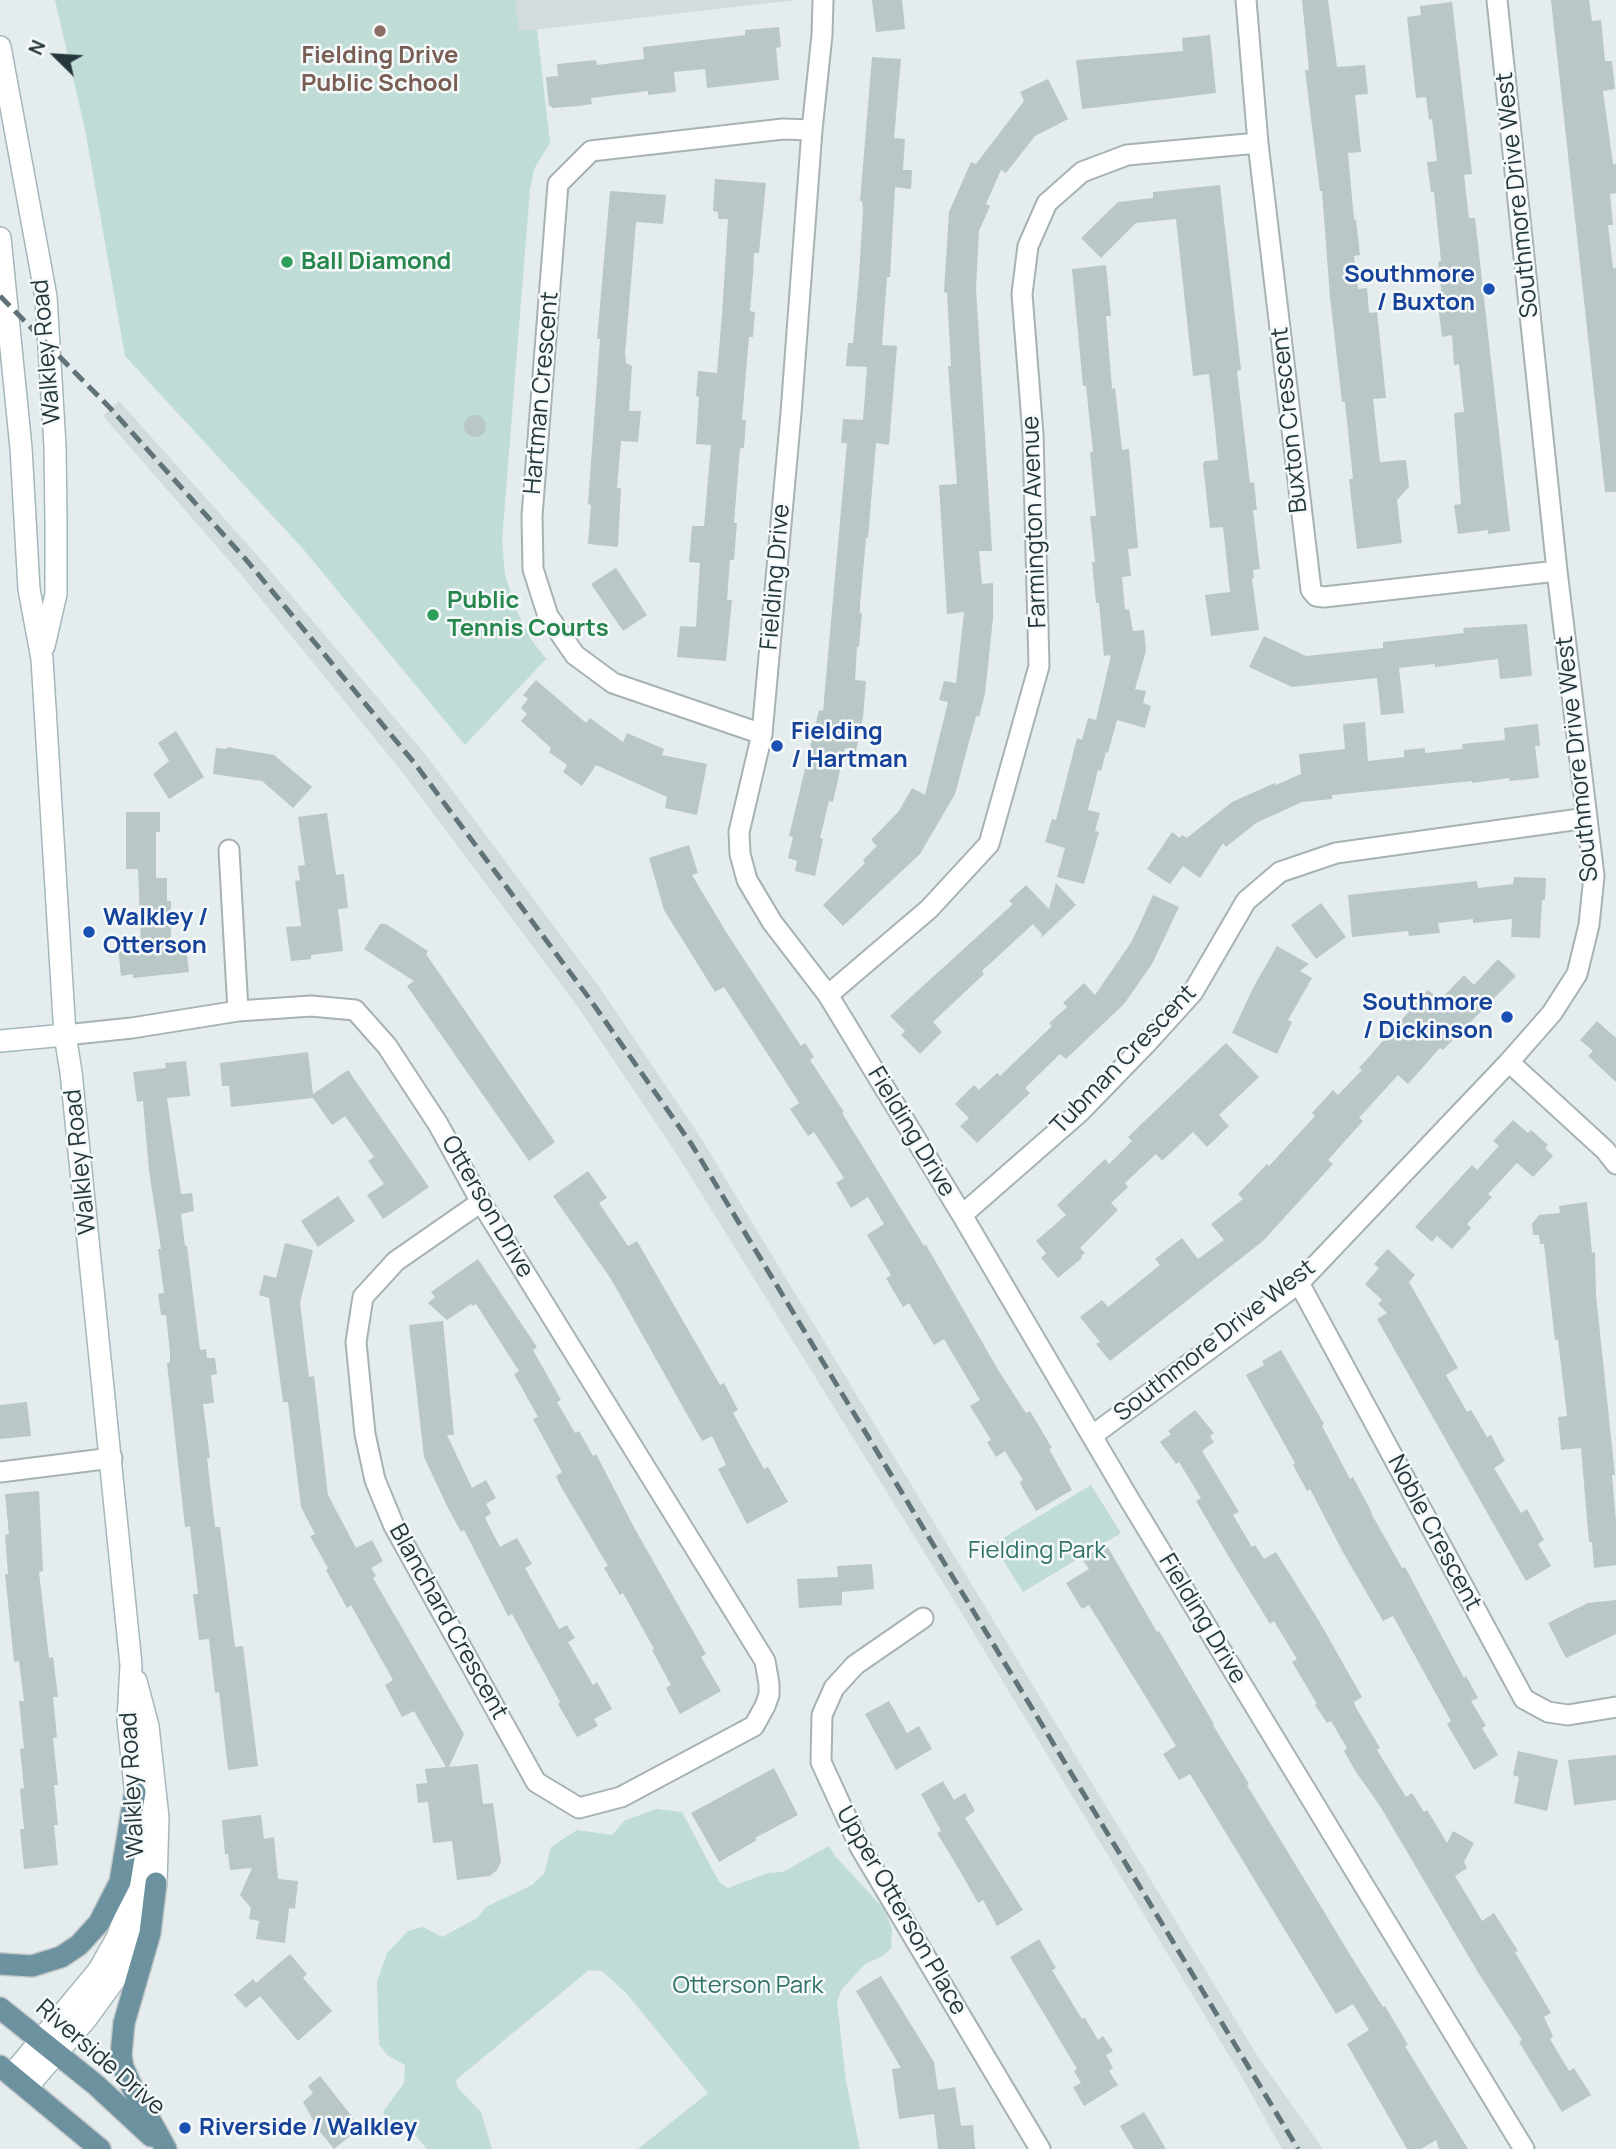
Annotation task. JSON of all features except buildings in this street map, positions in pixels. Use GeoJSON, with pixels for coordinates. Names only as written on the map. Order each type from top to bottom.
{"type":"FeatureCollection","features":[{"type":"Feature","properties":{"kind":"main road","name":"Walkley Road"},"geometry":{"type":"LineString","coordinates":[[0,47],[46,297],[55,446],[56,557],[55,594],[42,659]]}},
{"type":"Feature","properties":{"kind":"main road","name":"Walkley Road"},"geometry":{"type":"LineString","coordinates":[[0,238],[21,448],[29,589],[42,659],[65,1035],[71,1072],[131,1665],[128,1721],[139,1823],[138,1863],[125,1921],[99,1970],[49,2045]]}},
{"type":"Feature","properties":{"kind":"main road"},"geometry":{"type":"LineString","coordinates":[[0,1041],[65,1035]]}},
{"type":"Feature","properties":{"kind":"main road","name":"Walkley Road"},"geometry":{"type":"LineString","coordinates":[[13,2076],[49,2045],[86,2019],[123,1968],[141,1932],[156,1883],[158,1818],[148,1726],[131,1665]]}},
{"type":"Feature","properties":{"kind":"main road"},"geometry":{"type":"LineString","coordinates":[[0,1964],[32,1966],[61,1956],[79,1945],[99,1923],[120,1882],[135,1792]]}},
{"type":"Feature","properties":{"kind":"main road"},"geometry":{"type":"LineString","coordinates":[[156,1883],[150,1933],[124,2023],[121,2055],[132,2089],[165,2149]]}},
{"type":"Feature","properties":{"kind":"main road","name":"Riverside Drive"},"geometry":{"type":"LineString","coordinates":[[0,2008],[96,2085],[165,2149]]}},
{"type":"Feature","properties":{"kind":"main road"},"geometry":{"type":"LineString","coordinates":[[13,2076],[100,2149]]}},
{"type":"Feature","properties":{"kind":"street","name":"Fielding Drive"},"geometry":{"type":"LineString","coordinates":[[823,0],[791,413],[762,734],[739,832],[740,854],[747,880],[772,922],[828,995],[1093,1434],[1129,1499],[1524,2149]]}},
{"type":"Feature","properties":{"kind":"street","name":"Buxton Crescent"},"geometry":{"type":"LineString","coordinates":[[1246,0],[1258,144],[1311,590],[1316,596],[1324,597],[1558,571]]}},
{"type":"Feature","properties":{"kind":"street","name":"Southmore Drive West"},"geometry":{"type":"LineString","coordinates":[[1093,1434],[1299,1283],[1509,1062],[1552,1013],[1577,974],[1589,925],[1594,876],[1558,571],[1497,0]]}},
{"type":"Feature","properties":{"kind":"street","name":"Hartman Crescent"},"geometry":{"type":"LineString","coordinates":[[762,734],[613,683],[575,655],[548,616],[533,569],[532,516],[558,184],[590,151],[783,128],[812,130]]}},
{"type":"Feature","properties":{"kind":"street","name":"Farmington Avenue"},"geometry":{"type":"LineString","coordinates":[[828,995],[929,909],[989,844],[1039,666],[1033,435],[1022,294],[1028,246],[1047,203],[1082,172],[1127,155],[1258,144]]}},
{"type":"Feature","properties":{"kind":"street","name":"Tubman Crescent"},"geometry":{"type":"LineString","coordinates":[[962,1215],[1081,1111],[1145,1045],[1193,992],[1245,901],[1279,872],[1336,853],[1587,818]]}},
{"type":"Feature","properties":{"kind":"street"},"geometry":{"type":"LineString","coordinates":[[229,850],[239,1011]]}},
{"type":"Feature","properties":{"kind":"street","name":"Otterson Drive"},"geometry":{"type":"LineString","coordinates":[[65,1035],[132,1028],[239,1011],[311,1006],[355,1010],[387,1046],[424,1102],[481,1202],[763,1659]]}},
{"type":"Feature","properties":{"kind":"street"},"geometry":{"type":"LineString","coordinates":[[1509,1062],[1605,1150],[1616,1164]]}},
{"type":"Feature","properties":{"kind":"street","name":"Blanchard Crescent"},"geometry":{"type":"LineString","coordinates":[[481,1202],[396,1261],[363,1297],[356,1342],[357,1355],[365,1434],[375,1480],[394,1526],[536,1782],[579,1808],[604,1802],[621,1797],[754,1726],[769,1695],[763,1659]]}},
{"type":"Feature","properties":{"kind":"street","name":"Noble Crescent"},"geometry":{"type":"LineString","coordinates":[[1299,1283],[1524,1699],[1548,1712],[1568,1716],[1616,1707]]}},
{"type":"Feature","properties":{"kind":"street"},"geometry":{"type":"LineString","coordinates":[[0,1472],[111,1458]]}},
{"type":"Feature","properties":{"kind":"street","name":"Upper Otterson Place"},"geometry":{"type":"LineString","coordinates":[[923,1618],[855,1665],[834,1688],[822,1715],[821,1762],[860,1847],[1040,2149]]}},
{"type":"Feature","properties":{"kind":"shaded area","name":"Fielding Drive Public School"},"geometry":{"type":"Polygon","coordinates":[[[236,0],[796,0],[243,63],[236,0]]]}},
{"type":"Feature","properties":{"kind":"shaded area"},"geometry":{"type":"Polygon","coordinates":[[[119,401],[257,555],[426,755],[600,988],[699,1135],[1260,2060],[1323,2149],[1282,2149],[1239,2072],[947,1589],[676,1153],[578,1007],[403,773],[239,572],[103,416],[119,401]]]}},
{"type":"Feature","properties":{"kind":"green space"},"geometry":{"type":"Polygon","coordinates":[[[55,0],[515,0],[519,31],[537,29],[550,143],[534,169],[530,189],[502,540],[505,574],[515,607],[530,638],[546,659],[465,745],[304,550],[125,356],[85,129],[55,0]]]}},
{"type":"Feature","properties":{"kind":"green space","name":"Fielding Park"},"geometry":{"type":"Polygon","coordinates":[[[1091,1485],[1121,1533],[1023,1592],[993,1544],[1091,1485]]]}},
{"type":"Feature","properties":{"kind":"green space","name":"Otterson Park"},"geometry":{"type":"Polygon","coordinates":[[[656,1809],[682,1812],[719,1882],[728,1888],[768,1873],[783,1872],[829,1846],[884,1909],[892,1929],[891,1948],[883,1956],[865,1964],[842,1989],[837,2002],[846,2081],[860,2149],[638,2149],[708,2093],[627,1994],[602,1971],[589,1970],[456,2080],[457,2087],[481,2112],[492,2149],[427,2149],[411,2130],[386,2118],[383,2112],[404,2083],[405,2065],[387,2055],[379,2044],[377,1982],[387,1953],[408,1931],[423,1927],[442,1937],[477,1918],[486,1907],[532,1885],[544,1874],[551,1847],[577,1830],[612,1835],[624,1821],[656,1809]]]}},
{"type":"Feature","properties":{"kind":"railway"},"geometry":{"type":"LineString","coordinates":[[0,296],[111,409],[248,562],[416,765],[589,998],[692,1145],[1298,2149]]}},
{"type":"Feature","properties":{"kind":"place","name":"Fielding Drive Public School"},"geometry":{"type":"Point","coordinates":[380,31]}},
{"type":"Feature","properties":{"kind":"place","name":"Ball Diamond"},"geometry":{"type":"Point","coordinates":[287,262]}},
{"type":"Feature","properties":{"kind":"place","name":"Southmore / Buxton"},"geometry":{"type":"Point","coordinates":[1489,289]}},
{"type":"Feature","properties":{"kind":"place","name":"Public Tennis Courts"},"geometry":{"type":"Point","coordinates":[433,615]}},
{"type":"Feature","properties":{"kind":"place","name":"Fielding / Hartman"},"geometry":{"type":"Point","coordinates":[777,746]}},
{"type":"Feature","properties":{"kind":"place","name":"Walkley / Otterson"},"geometry":{"type":"Point","coordinates":[89,932]}},
{"type":"Feature","properties":{"kind":"place","name":"Southmore / Dickinson"},"geometry":{"type":"Point","coordinates":[1507,1017]}},
{"type":"Feature","properties":{"kind":"place","name":"Riverside / Walkley"},"geometry":{"type":"Point","coordinates":[185,2128]}}]}
